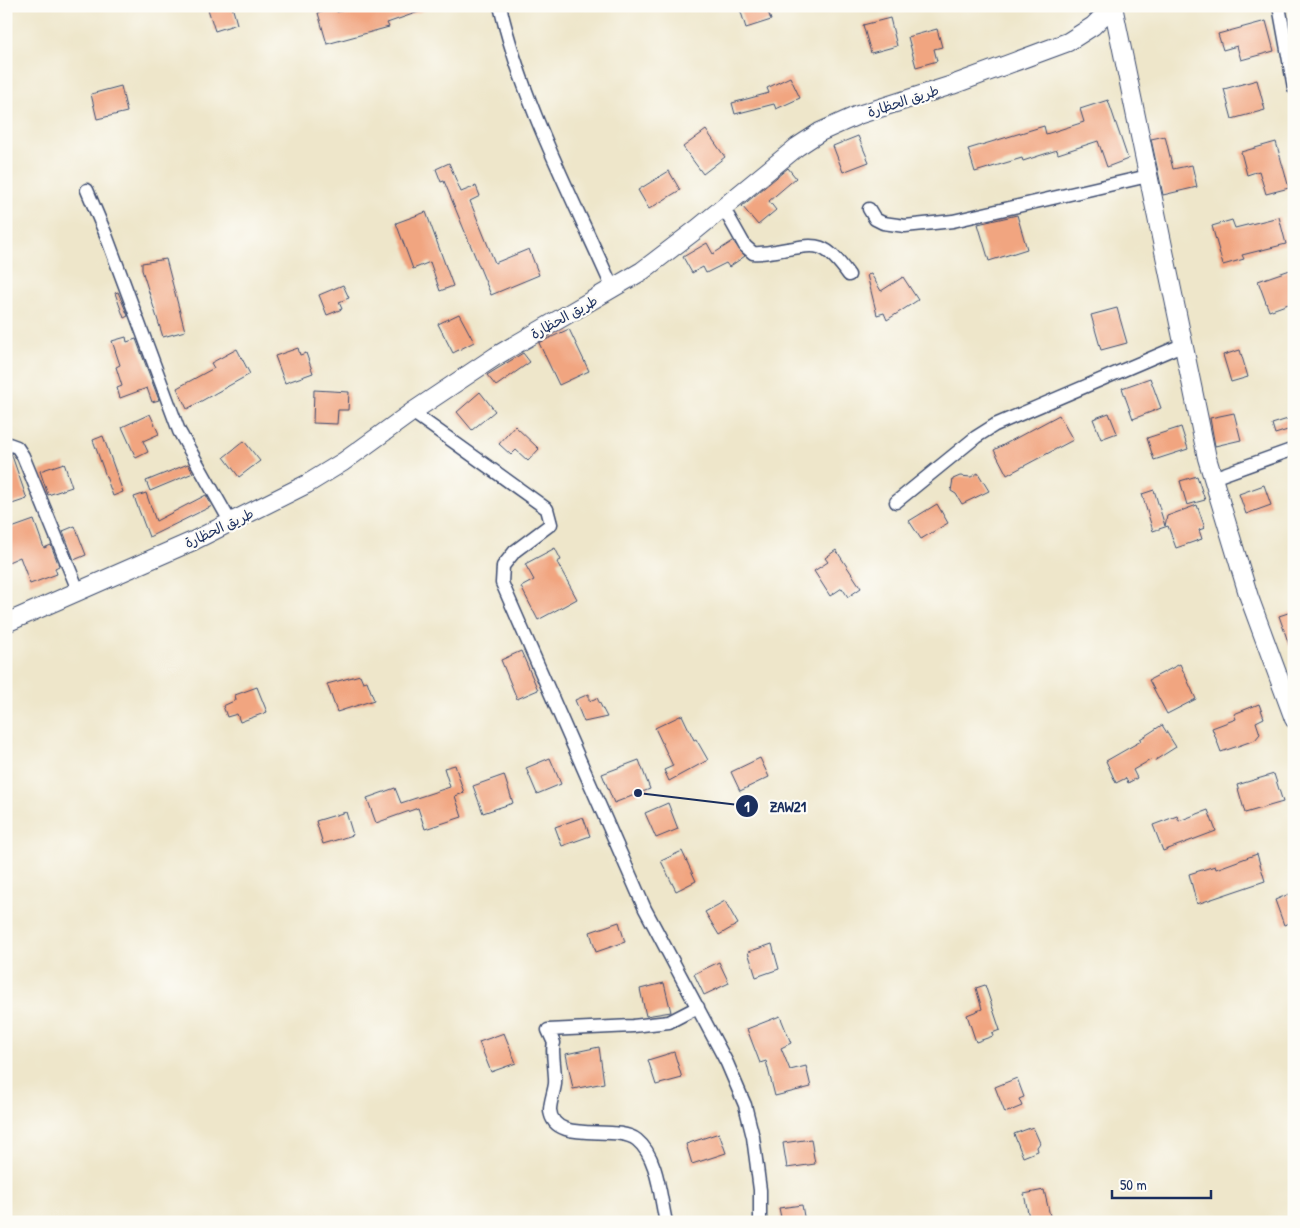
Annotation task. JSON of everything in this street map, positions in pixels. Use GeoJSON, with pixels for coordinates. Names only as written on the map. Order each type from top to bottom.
{"type":"FeatureCollection","features":[{"type":"Feature","properties":{"kind":"street"},"geometry":{"type":"LineString","coordinates":[[500,6],[509,45],[557,170],[613,289]]}},
{"type":"Feature","properties":{"kind":"street"},"geometry":{"type":"LineString","coordinates":[[1113,6],[1182,345],[1213,478],[1249,597],[1294,719]]}},
{"type":"Feature","properties":{"kind":"street","name":"طريق الحظارة"},"geometry":{"type":"LineString","coordinates":[[6,623],[231,523],[307,484],[343,462],[412,412],[503,352],[613,289],[670,251],[798,147],[820,132],[858,115],[960,82],[1068,42],[1093,26],[1113,6]]}},
{"type":"Feature","properties":{"kind":"street"},"geometry":{"type":"LineString","coordinates":[[1279,6],[1294,88]]}},
{"type":"Feature","properties":{"kind":"street"},"geometry":{"type":"LineString","coordinates":[[869,209],[875,219],[883,223],[905,226],[953,221],[1148,176]]}},
{"type":"Feature","properties":{"kind":"street"},"geometry":{"type":"LineString","coordinates":[[87,190],[110,244],[180,431],[231,523]]}},
{"type":"Feature","properties":{"kind":"street"},"geometry":{"type":"LineString","coordinates":[[723,207],[745,246],[753,253],[809,246],[823,248],[832,253],[848,275]]}},
{"type":"Feature","properties":{"kind":"street"},"geometry":{"type":"LineString","coordinates":[[896,502],[976,437],[996,425],[1182,345]]}},
{"type":"Feature","properties":{"kind":"street"},"geometry":{"type":"LineString","coordinates":[[412,412],[547,508],[551,524],[516,551],[503,566],[502,582],[645,909],[727,1063],[745,1105],[753,1138],[760,1190],[760,1222]]}},
{"type":"Feature","properties":{"kind":"street"},"geometry":{"type":"LineString","coordinates":[[6,443],[16,447],[23,456],[78,590]]}},
{"type":"Feature","properties":{"kind":"street"},"geometry":{"type":"LineString","coordinates":[[1213,478],[1294,449]]}},
{"type":"Feature","properties":{"kind":"street"},"geometry":{"type":"LineString","coordinates":[[666,1222],[655,1173],[649,1157],[638,1141],[622,1134],[566,1130],[553,1119],[550,1110],[556,1070],[552,1047],[554,1043],[548,1030],[632,1026],[668,1022],[698,1007]]}},
{"type":"Feature","properties":{"kind":"building"},"geometry":{"type":"Polygon","coordinates":[[[207,6],[232,6],[237,24],[215,31],[207,6]]]}},
{"type":"Feature","properties":{"kind":"building"},"geometry":{"type":"Polygon","coordinates":[[[359,6],[429,6],[430,8],[387,23],[389,27],[327,44],[318,13],[336,8],[337,12],[359,6]]]}},
{"type":"Feature","properties":{"kind":"building"},"geometry":{"type":"Polygon","coordinates":[[[739,6],[766,6],[771,20],[746,28],[739,6]]]}},
{"type":"Feature","properties":{"kind":"building"},"geometry":{"type":"Polygon","coordinates":[[[890,18],[897,46],[871,53],[863,25],[890,18]]]}},
{"type":"Feature","properties":{"kind":"building"},"geometry":{"type":"Polygon","coordinates":[[[1266,21],[1274,51],[1241,60],[1237,46],[1223,50],[1218,34],[1266,21]]]}},
{"type":"Feature","properties":{"kind":"building"},"geometry":{"type":"Polygon","coordinates":[[[937,29],[942,47],[934,49],[937,61],[916,67],[908,37],[937,29]]]}},
{"type":"Feature","properties":{"kind":"building"},"geometry":{"type":"Polygon","coordinates":[[[790,77],[800,98],[776,109],[774,104],[735,114],[732,103],[769,93],[767,88],[790,77]]]}},
{"type":"Feature","properties":{"kind":"building"},"geometry":{"type":"Polygon","coordinates":[[[1257,80],[1265,110],[1232,119],[1224,89],[1257,80]]]}},
{"type":"Feature","properties":{"kind":"building"},"geometry":{"type":"Polygon","coordinates":[[[121,86],[127,112],[97,119],[91,94],[121,86]]]}},
{"type":"Feature","properties":{"kind":"building"},"geometry":{"type":"Polygon","coordinates":[[[1108,100],[1128,159],[1107,167],[1098,141],[1058,154],[1057,150],[1023,161],[1022,158],[975,172],[968,149],[1044,126],[1046,134],[1084,122],[1080,109],[1108,100]]]}},
{"type":"Feature","properties":{"kind":"building"},"geometry":{"type":"Polygon","coordinates":[[[706,130],[725,157],[703,174],[683,147],[706,130]]]}},
{"type":"Feature","properties":{"kind":"building"},"geometry":{"type":"Polygon","coordinates":[[[858,136],[869,162],[843,172],[833,146],[858,136]]]}},
{"type":"Feature","properties":{"kind":"building"},"geometry":{"type":"Polygon","coordinates":[[[1165,136],[1173,169],[1192,165],[1197,187],[1163,195],[1151,139],[1165,136]]]}},
{"type":"Feature","properties":{"kind":"building"},"geometry":{"type":"Polygon","coordinates":[[[1276,142],[1289,188],[1266,194],[1259,171],[1247,175],[1241,152],[1276,142]]]}},
{"type":"Feature","properties":{"kind":"building"},"geometry":{"type":"Polygon","coordinates":[[[449,163],[461,192],[476,186],[480,196],[470,201],[495,263],[529,249],[539,275],[491,295],[444,181],[441,182],[436,169],[449,163]]]}},
{"type":"Feature","properties":{"kind":"building"},"geometry":{"type":"Polygon","coordinates":[[[788,168],[796,178],[769,201],[776,210],[758,225],[742,206],[788,168]]]}},
{"type":"Feature","properties":{"kind":"building"},"geometry":{"type":"Polygon","coordinates":[[[669,171],[680,190],[649,209],[638,190],[669,171]]]}},
{"type":"Feature","properties":{"kind":"building"},"geometry":{"type":"Polygon","coordinates":[[[426,212],[453,286],[440,291],[430,262],[413,269],[396,223],[426,212]]]}},
{"type":"Feature","properties":{"kind":"building"},"geometry":{"type":"Polygon","coordinates":[[[1017,215],[1027,249],[989,261],[978,224],[1017,215]]]}},
{"type":"Feature","properties":{"kind":"building"},"geometry":{"type":"Polygon","coordinates":[[[1279,217],[1286,244],[1242,255],[1244,259],[1223,265],[1212,226],[1232,220],[1235,228],[1279,217]]]}},
{"type":"Feature","properties":{"kind":"building"},"geometry":{"type":"Polygon","coordinates":[[[733,241],[745,256],[729,267],[726,263],[706,273],[703,267],[692,273],[683,257],[707,243],[713,254],[733,241]]]}},
{"type":"Feature","properties":{"kind":"building"},"geometry":{"type":"Polygon","coordinates":[[[166,259],[185,331],[163,337],[142,270],[142,263],[166,259]]]}},
{"type":"Feature","properties":{"kind":"building"},"geometry":{"type":"Polygon","coordinates":[[[1290,270],[1294,280],[1294,302],[1269,311],[1258,281],[1290,270]]]}},
{"type":"Feature","properties":{"kind":"building"},"geometry":{"type":"Polygon","coordinates":[[[871,274],[881,291],[903,277],[918,300],[887,320],[884,313],[877,315],[867,275],[871,274]]]}},
{"type":"Feature","properties":{"kind":"building"},"geometry":{"type":"Polygon","coordinates":[[[343,285],[349,298],[339,302],[342,309],[327,315],[319,295],[343,285]]]}},
{"type":"Feature","properties":{"kind":"building"},"geometry":{"type":"Polygon","coordinates":[[[118,292],[128,316],[124,318],[115,293],[118,292]]]}},
{"type":"Feature","properties":{"kind":"building"},"geometry":{"type":"Polygon","coordinates":[[[1117,308],[1127,343],[1101,350],[1091,315],[1117,308]]]}},
{"type":"Feature","properties":{"kind":"building"},"geometry":{"type":"Polygon","coordinates":[[[459,314],[474,342],[453,353],[438,324],[459,314]]]}},
{"type":"Feature","properties":{"kind":"building"},"geometry":{"type":"Polygon","coordinates":[[[569,329],[589,371],[559,385],[539,343],[569,329]]]}},
{"type":"Feature","properties":{"kind":"building"},"geometry":{"type":"Polygon","coordinates":[[[126,337],[127,342],[136,339],[159,400],[152,402],[147,388],[120,398],[117,388],[122,386],[116,367],[120,365],[112,341],[126,337]]]}},
{"type":"Feature","properties":{"kind":"building"},"geometry":{"type":"Polygon","coordinates":[[[298,348],[300,355],[306,353],[313,373],[285,383],[275,356],[298,348]]]}},
{"type":"Feature","properties":{"kind":"building"},"geometry":{"type":"Polygon","coordinates":[[[237,349],[250,374],[187,409],[177,388],[214,368],[211,363],[237,349]]]}},
{"type":"Feature","properties":{"kind":"building"},"geometry":{"type":"Polygon","coordinates":[[[1240,350],[1248,377],[1231,382],[1223,355],[1240,350]]]}},
{"type":"Feature","properties":{"kind":"building"},"geometry":{"type":"Polygon","coordinates":[[[523,353],[530,362],[496,386],[487,375],[523,353]]]}},
{"type":"Feature","properties":{"kind":"building"},"geometry":{"type":"Polygon","coordinates":[[[1150,378],[1161,408],[1133,419],[1122,388],[1150,378]]]}},
{"type":"Feature","properties":{"kind":"building"},"geometry":{"type":"Polygon","coordinates":[[[314,390],[349,392],[348,410],[338,410],[337,424],[313,423],[314,390]]]}},
{"type":"Feature","properties":{"kind":"building"},"geometry":{"type":"Polygon","coordinates":[[[480,392],[495,411],[472,430],[457,412],[480,392]]]}},
{"type":"Feature","properties":{"kind":"building"},"geometry":{"type":"Polygon","coordinates":[[[1109,413],[1117,433],[1101,439],[1093,419],[1109,413]]]}},
{"type":"Feature","properties":{"kind":"building"},"geometry":{"type":"Polygon","coordinates":[[[1234,413],[1241,440],[1215,446],[1210,418],[1234,413]]]}},
{"type":"Feature","properties":{"kind":"building"},"geometry":{"type":"Polygon","coordinates":[[[150,414],[159,434],[143,441],[148,452],[136,458],[122,427],[150,414]]]}},
{"type":"Feature","properties":{"kind":"building"},"geometry":{"type":"Polygon","coordinates":[[[1059,415],[1073,440],[1007,475],[994,450],[1059,415]]]}},
{"type":"Feature","properties":{"kind":"building"},"geometry":{"type":"Polygon","coordinates":[[[1294,417],[1294,428],[1275,434],[1272,424],[1294,417]]]}},
{"type":"Feature","properties":{"kind":"building"},"geometry":{"type":"Polygon","coordinates":[[[515,426],[539,449],[528,461],[516,450],[511,455],[499,444],[515,426]]]}},
{"type":"Feature","properties":{"kind":"building"},"geometry":{"type":"Polygon","coordinates":[[[1181,427],[1188,449],[1154,460],[1147,438],[1181,427]]]}},
{"type":"Feature","properties":{"kind":"building"},"geometry":{"type":"Polygon","coordinates":[[[103,436],[123,492],[113,496],[93,440],[103,436]]]}},
{"type":"Feature","properties":{"kind":"building"},"geometry":{"type":"Polygon","coordinates":[[[244,441],[260,461],[239,477],[224,457],[244,441]]]}},
{"type":"Feature","properties":{"kind":"building"},"geometry":{"type":"Polygon","coordinates":[[[6,452],[11,453],[27,499],[6,506],[6,452]]]}},
{"type":"Feature","properties":{"kind":"building"},"geometry":{"type":"Polygon","coordinates":[[[64,463],[72,487],[48,495],[40,471],[64,463]]]}},
{"type":"Feature","properties":{"kind":"building"},"geometry":{"type":"Polygon","coordinates":[[[188,464],[193,473],[150,491],[146,481],[188,464]]]}},
{"type":"Feature","properties":{"kind":"building"},"geometry":{"type":"Polygon","coordinates":[[[978,473],[989,491],[962,504],[956,494],[951,491],[953,479],[960,476],[971,477],[978,473]]]}},
{"type":"Feature","properties":{"kind":"building"},"geometry":{"type":"Polygon","coordinates":[[[1197,476],[1205,500],[1187,505],[1180,481],[1197,476]]]}},
{"type":"Feature","properties":{"kind":"building"},"geometry":{"type":"Polygon","coordinates":[[[1264,485],[1271,505],[1246,514],[1239,494],[1264,485]]]}},
{"type":"Feature","properties":{"kind":"building"},"geometry":{"type":"Polygon","coordinates":[[[1154,490],[1165,526],[1167,516],[1197,505],[1205,528],[1199,530],[1202,539],[1176,548],[1168,526],[1153,531],[1142,494],[1154,490]]]}},
{"type":"Feature","properties":{"kind":"building"},"geometry":{"type":"Polygon","coordinates":[[[146,493],[156,521],[206,495],[212,506],[149,537],[134,497],[146,493]]]}},
{"type":"Feature","properties":{"kind":"building"},"geometry":{"type":"Polygon","coordinates":[[[937,504],[948,523],[921,539],[909,521],[937,504]]]}},
{"type":"Feature","properties":{"kind":"building"},"geometry":{"type":"Polygon","coordinates":[[[34,520],[44,548],[51,545],[59,566],[55,568],[57,574],[30,584],[20,557],[6,563],[6,530],[34,520]]]}},
{"type":"Feature","properties":{"kind":"building"},"geometry":{"type":"Polygon","coordinates":[[[75,526],[86,555],[74,560],[63,531],[75,526]]]}},
{"type":"Feature","properties":{"kind":"building"},"geometry":{"type":"Polygon","coordinates":[[[555,548],[561,560],[557,562],[577,599],[538,620],[521,587],[534,580],[525,564],[555,548]]]}},
{"type":"Feature","properties":{"kind":"building"},"geometry":{"type":"Polygon","coordinates":[[[836,550],[861,588],[848,597],[842,588],[830,596],[814,571],[828,562],[825,558],[836,550]]]}},
{"type":"Feature","properties":{"kind":"building"},"geometry":{"type":"Polygon","coordinates":[[[1294,611],[1294,652],[1292,653],[1279,616],[1294,611]]]}},
{"type":"Feature","properties":{"kind":"building"},"geometry":{"type":"Polygon","coordinates":[[[521,651],[538,690],[517,699],[501,660],[521,651]]]}},
{"type":"Feature","properties":{"kind":"building"},"geometry":{"type":"Polygon","coordinates":[[[1180,664],[1196,699],[1167,714],[1149,680],[1180,664]]]}},
{"type":"Feature","properties":{"kind":"building"},"geometry":{"type":"Polygon","coordinates":[[[360,675],[363,682],[367,681],[374,700],[337,712],[327,684],[360,675]]]}},
{"type":"Feature","properties":{"kind":"building"},"geometry":{"type":"Polygon","coordinates":[[[257,687],[267,712],[240,722],[237,714],[227,717],[223,706],[236,700],[235,695],[257,687]]]}},
{"type":"Feature","properties":{"kind":"building"},"geometry":{"type":"Polygon","coordinates":[[[589,694],[589,701],[597,698],[607,717],[584,722],[575,700],[589,694]]]}},
{"type":"Feature","properties":{"kind":"building"},"geometry":{"type":"Polygon","coordinates":[[[1259,704],[1264,718],[1256,722],[1260,734],[1255,740],[1221,752],[1212,728],[1236,719],[1234,714],[1259,704]]]}},
{"type":"Feature","properties":{"kind":"building"},"geometry":{"type":"Polygon","coordinates":[[[682,715],[694,740],[696,739],[708,760],[669,781],[664,770],[673,766],[655,728],[682,715]]]}},
{"type":"Feature","properties":{"kind":"building"},"geometry":{"type":"Polygon","coordinates":[[[1162,725],[1176,747],[1154,761],[1152,759],[1133,770],[1137,778],[1128,783],[1126,778],[1116,783],[1106,761],[1141,741],[1140,739],[1162,725]]]}},
{"type":"Feature","properties":{"kind":"building"},"geometry":{"type":"Polygon","coordinates":[[[550,758],[561,784],[537,794],[526,768],[550,758]]]}},
{"type":"Feature","properties":{"kind":"building"},"geometry":{"type":"Polygon","coordinates":[[[760,758],[769,777],[740,791],[731,772],[760,758]]]}},
{"type":"Feature","properties":{"kind":"building"},"geometry":{"type":"Polygon","coordinates":[[[639,760],[650,789],[614,803],[602,774],[639,760]]]}},
{"type":"Feature","properties":{"kind":"building"},"geometry":{"type":"Polygon","coordinates":[[[455,765],[464,793],[455,796],[462,817],[425,829],[418,808],[376,823],[367,798],[395,788],[401,803],[450,787],[444,768],[455,765]]]}},
{"type":"Feature","properties":{"kind":"building"},"geometry":{"type":"Polygon","coordinates":[[[1274,774],[1283,802],[1245,813],[1237,785],[1274,774]]]}},
{"type":"Feature","properties":{"kind":"building"},"geometry":{"type":"Polygon","coordinates":[[[504,775],[513,803],[483,813],[473,786],[504,775]]]}},
{"type":"Feature","properties":{"kind":"building"},"geometry":{"type":"Polygon","coordinates":[[[668,803],[678,829],[656,838],[645,813],[668,803]]]}},
{"type":"Feature","properties":{"kind":"building"},"geometry":{"type":"Polygon","coordinates":[[[1208,810],[1216,831],[1163,851],[1153,825],[1177,816],[1179,821],[1208,810]]]}},
{"type":"Feature","properties":{"kind":"building"},"geometry":{"type":"Polygon","coordinates":[[[346,812],[353,835],[323,844],[316,821],[346,812]]]}},
{"type":"Feature","properties":{"kind":"building"},"geometry":{"type":"Polygon","coordinates":[[[583,817],[590,836],[562,846],[555,827],[583,817]]]}},
{"type":"Feature","properties":{"kind":"building"},"geometry":{"type":"Polygon","coordinates":[[[682,851],[696,881],[676,891],[661,861],[682,851]]]}},
{"type":"Feature","properties":{"kind":"building"},"geometry":{"type":"Polygon","coordinates":[[[1257,854],[1265,881],[1197,904],[1189,874],[1215,866],[1216,869],[1257,854]]]}},
{"type":"Feature","properties":{"kind":"building"},"geometry":{"type":"Polygon","coordinates":[[[1294,892],[1294,921],[1284,925],[1275,900],[1294,892]]]}},
{"type":"Feature","properties":{"kind":"building"},"geometry":{"type":"Polygon","coordinates":[[[725,901],[738,924],[719,935],[705,912],[725,901]]]}},
{"type":"Feature","properties":{"kind":"building"},"geometry":{"type":"Polygon","coordinates":[[[619,922],[625,942],[596,952],[590,932],[619,922]]]}},
{"type":"Feature","properties":{"kind":"building"},"geometry":{"type":"Polygon","coordinates":[[[772,944],[779,969],[756,977],[748,952],[772,944]]]}},
{"type":"Feature","properties":{"kind":"building"},"geometry":{"type":"Polygon","coordinates":[[[719,962],[729,983],[704,995],[694,974],[719,962]]]}},
{"type":"Feature","properties":{"kind":"building"},"geometry":{"type":"Polygon","coordinates":[[[664,983],[671,1012],[646,1016],[640,989],[664,983]]]}},
{"type":"Feature","properties":{"kind":"building"},"geometry":{"type":"Polygon","coordinates":[[[985,985],[1000,1030],[992,1033],[993,1036],[976,1042],[967,1015],[982,1009],[976,988],[985,985]]]}},
{"type":"Feature","properties":{"kind":"building"},"geometry":{"type":"Polygon","coordinates":[[[780,1016],[791,1043],[781,1048],[790,1070],[806,1066],[811,1087],[775,1096],[766,1061],[760,1063],[747,1029],[780,1016]]]}},
{"type":"Feature","properties":{"kind":"building"},"geometry":{"type":"Polygon","coordinates":[[[504,1033],[516,1063],[491,1072],[479,1042],[504,1033]]]}},
{"type":"Feature","properties":{"kind":"building"},"geometry":{"type":"Polygon","coordinates":[[[599,1047],[604,1083],[573,1089],[566,1054],[599,1047]]]}},
{"type":"Feature","properties":{"kind":"building"},"geometry":{"type":"Polygon","coordinates":[[[674,1052],[682,1078],[656,1085],[648,1060],[674,1052]]]}},
{"type":"Feature","properties":{"kind":"building"},"geometry":{"type":"Polygon","coordinates":[[[1017,1078],[1024,1097],[1019,1099],[1022,1106],[1005,1113],[995,1087],[1017,1078]]]}},
{"type":"Feature","properties":{"kind":"building"},"geometry":{"type":"Polygon","coordinates":[[[1033,1127],[1040,1143],[1037,1147],[1038,1151],[1023,1157],[1014,1134],[1033,1127]]]}},
{"type":"Feature","properties":{"kind":"building"},"geometry":{"type":"Polygon","coordinates":[[[719,1133],[726,1153],[692,1164],[686,1144],[719,1133]]]}},
{"type":"Feature","properties":{"kind":"building"},"geometry":{"type":"Polygon","coordinates":[[[811,1139],[815,1164],[787,1168],[783,1143],[811,1139]]]}},
{"type":"Feature","properties":{"kind":"building"},"geometry":{"type":"Polygon","coordinates":[[[1044,1190],[1051,1220],[1030,1222],[1024,1194],[1044,1190]]]}},
{"type":"Feature","properties":{"kind":"building"},"geometry":{"type":"Polygon","coordinates":[[[802,1205],[805,1222],[782,1222],[779,1208],[802,1205]]]}},
{"type":"Feature","properties":{"kind":"place","name":"ZAW21"},"geometry":{"type":"Point","coordinates":[638,793]}}]}
